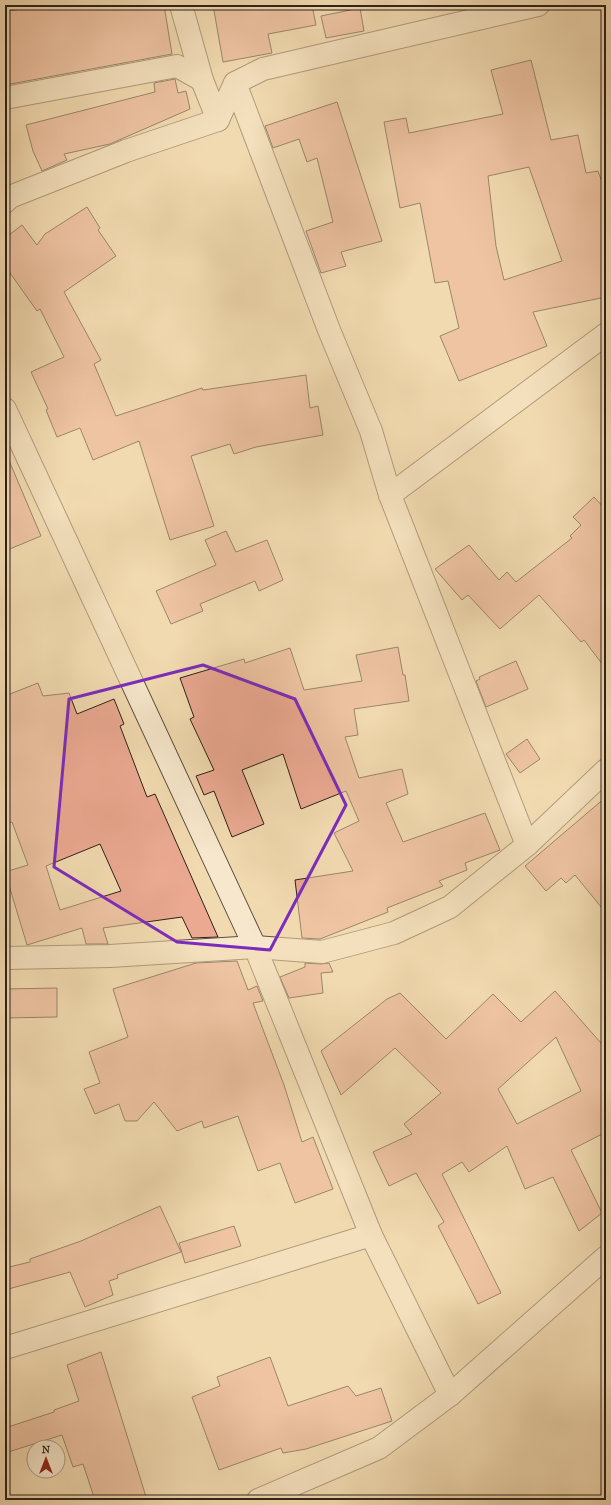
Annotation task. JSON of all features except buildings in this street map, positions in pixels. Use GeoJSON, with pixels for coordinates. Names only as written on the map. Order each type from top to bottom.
{"type":"FeatureCollection","features":[{"type":"Feature","properties":{"kind":"street"},"geometry":{"type":"LineString","coordinates":[[181,5],[202,80],[218,120]]}},
{"type":"Feature","properties":{"kind":"street"},"geometry":{"type":"LineString","coordinates":[[5,202],[10,198],[126,151],[218,120],[235,82],[263,70],[538,5]]}},
{"type":"Feature","properties":{"kind":"street"},"geometry":{"type":"LineString","coordinates":[[5,98],[177,66],[202,80]]}},
{"type":"Feature","properties":{"kind":"street"},"geometry":{"type":"LineString","coordinates":[[235,82],[328,330],[371,431],[390,495],[527,845]]}},
{"type":"Feature","properties":{"kind":"street"},"geometry":{"type":"LineString","coordinates":[[390,495],[606,334]]}},
{"type":"Feature","properties":{"kind":"street"},"geometry":{"type":"LineString","coordinates":[[5,409],[255,947],[371,1235],[450,1395]]}},
{"type":"Feature","properties":{"kind":"street"},"geometry":{"type":"LineString","coordinates":[[5,958],[110,956],[255,947],[322,952],[394,933],[450,907],[527,845],[606,770]]}},
{"type":"Feature","properties":{"kind":"street"},"geometry":{"type":"LineString","coordinates":[[5,1348],[371,1235]]}},
{"type":"Feature","properties":{"kind":"street"},"geometry":{"type":"LineString","coordinates":[[258,1500],[378,1448],[450,1395],[606,1257]]}},
{"type":"Feature","properties":{"kind":"highlighted area"},"geometry":{"type":"Polygon","coordinates":[[[203,665],[295,699],[346,805],[270,950],[177,942],[54,867],[69,699],[203,665]]]}}]}
